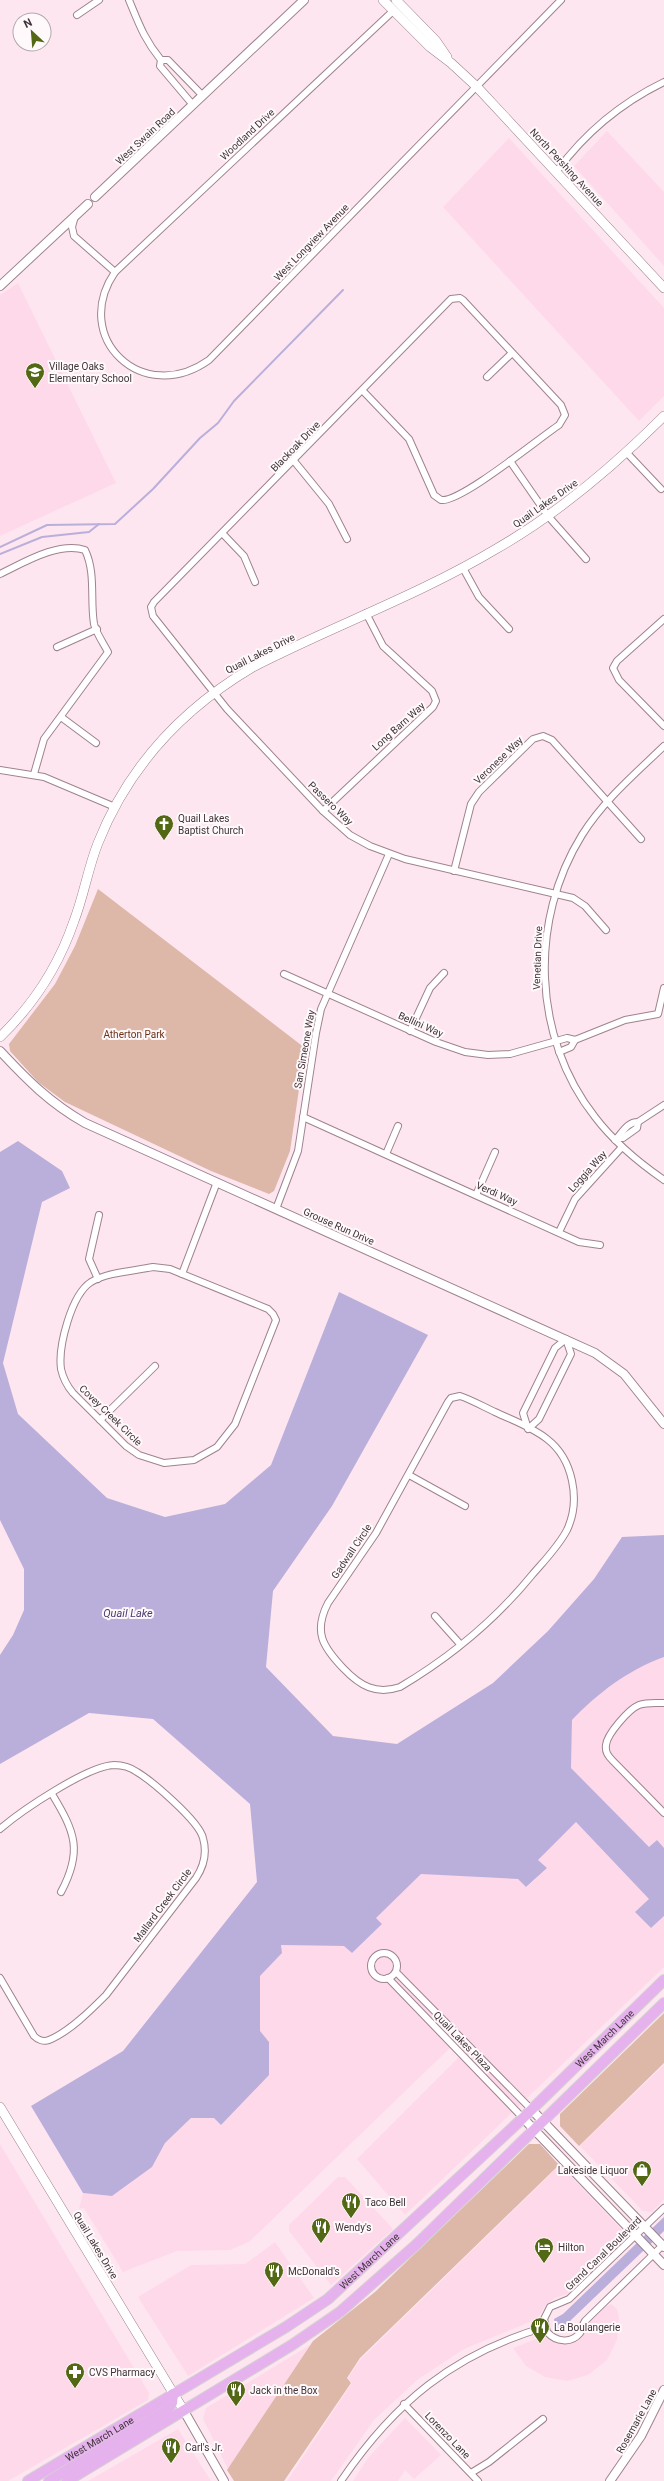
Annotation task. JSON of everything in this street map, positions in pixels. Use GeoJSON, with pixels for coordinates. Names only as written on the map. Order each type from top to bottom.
{"type":"FeatureCollection","features":[{"type":"Feature","properties":{"kind":"main road","name":"North Pershing Avenue"},"geometry":{"type":"LineString","coordinates":[[383,0],[430,47],[451,63],[476,87],[557,171],[664,288]]}},
{"type":"Feature","properties":{"kind":"main road","name":"North Pershing Avenue"},"geometry":{"type":"LineString","coordinates":[[396,0],[436,41],[451,63]]}},
{"type":"Feature","properties":{"kind":"main road","name":"Quail Lakes Drive"},"geometry":{"type":"LineString","coordinates":[[0,1037],[33,1000],[64,947],[98,843],[124,789],[156,745],[186,714],[213,692],[253,667],[462,568],[548,516],[627,453],[664,416]]}},
{"type":"Feature","properties":{"kind":"main road","name":"West March Lane"},"geometry":{"type":"LineString","coordinates":[[28,2481],[286,2327],[328,2299],[532,2110],[664,1980]]}},
{"type":"Feature","properties":{"kind":"main road","name":"West March Lane"},"geometry":{"type":"LineString","coordinates":[[67,2481],[292,2345],[340,2312],[417,2244],[664,2003]]}},
{"type":"Feature","properties":{"kind":"main road","name":"Quail Lakes Drive"},"geometry":{"type":"LineString","coordinates":[[0,2107],[184,2411]]}},
{"type":"Feature","properties":{"kind":"main road"},"geometry":{"type":"LineString","coordinates":[[49,2481],[168,2410],[172,2403],[173,2394]]}},
{"type":"Feature","properties":{"kind":"street"},"geometry":{"type":"LineString","coordinates":[[77,16],[99,0]]}},
{"type":"Feature","properties":{"kind":"street"},"geometry":{"type":"LineString","coordinates":[[129,0],[138,26],[147,42],[161,60]]}},
{"type":"Feature","properties":{"kind":"street","name":"West Swain Road"},"geometry":{"type":"LineString","coordinates":[[0,286],[304,0]]}},
{"type":"Feature","properties":{"kind":"street","name":"West Longview Avenue"},"geometry":{"type":"LineString","coordinates":[[115,272],[108,282],[101,308],[101,321],[106,338],[117,355],[132,368],[153,375],[179,376],[196,370],[209,360],[561,0]]}},
{"type":"Feature","properties":{"kind":"street","name":"Woodland Drive"},"geometry":{"type":"LineString","coordinates":[[115,272],[393,11]]}},
{"type":"Feature","properties":{"kind":"street"},"geometry":{"type":"LineString","coordinates":[[161,60],[168,60],[203,96]]}},
{"type":"Feature","properties":{"kind":"street"},"geometry":{"type":"LineString","coordinates":[[161,60],[159,64],[163,70],[193,105]]}},
{"type":"Feature","properties":{"kind":"street"},"geometry":{"type":"LineString","coordinates":[[557,171],[570,154],[613,113],[664,82]]}},
{"type":"Feature","properties":{"kind":"street"},"geometry":{"type":"LineString","coordinates":[[75,215],[72,227],[74,236],[115,272]]}},
{"type":"Feature","properties":{"kind":"street","name":"Blackoak Drive"},"geometry":{"type":"LineString","coordinates":[[151,610],[154,602],[223,534],[446,304],[455,299],[463,300],[511,354]]}},
{"type":"Feature","properties":{"kind":"street"},"geometry":{"type":"LineString","coordinates":[[363,391],[404,431],[427,476],[434,494],[441,500],[450,500],[510,461],[559,425],[565,415],[561,405],[511,354],[487,377]]}},
{"type":"Feature","properties":{"kind":"street"},"geometry":{"type":"LineString","coordinates":[[627,453],[661,489]]}},
{"type":"Feature","properties":{"kind":"street"},"geometry":{"type":"LineString","coordinates":[[294,461],[329,504],[347,539]]}},
{"type":"Feature","properties":{"kind":"street"},"geometry":{"type":"LineString","coordinates":[[510,461],[548,516],[586,559]]}},
{"type":"Feature","properties":{"kind":"street"},"geometry":{"type":"LineString","coordinates":[[223,534],[244,556],[256,582]]}},
{"type":"Feature","properties":{"kind":"street"},"geometry":{"type":"LineString","coordinates":[[0,574],[41,554],[77,547],[85,550],[89,558],[92,577],[96,629],[108,652],[44,739],[34,774]]}},
{"type":"Feature","properties":{"kind":"street"},"geometry":{"type":"LineString","coordinates":[[462,568],[479,597],[509,629]]}},
{"type":"Feature","properties":{"kind":"street","name":"Passero Way"},"geometry":{"type":"LineString","coordinates":[[151,610],[153,616],[213,692],[323,811],[350,835],[389,854],[579,901],[606,930]]}},
{"type":"Feature","properties":{"kind":"street","name":"Long Barn Way"},"geometry":{"type":"LineString","coordinates":[[323,811],[433,708],[436,701],[432,691],[383,646],[366,613]]}},
{"type":"Feature","properties":{"kind":"street"},"geometry":{"type":"LineString","coordinates":[[664,619],[617,661],[614,668],[619,680],[664,726]]}},
{"type":"Feature","properties":{"kind":"street"},"geometry":{"type":"LineString","coordinates":[[57,647],[96,629]]}},
{"type":"Feature","properties":{"kind":"street"},"geometry":{"type":"LineString","coordinates":[[61,717],[96,743]]}},
{"type":"Feature","properties":{"kind":"street","name":"Veronese Way"},"geometry":{"type":"LineString","coordinates":[[454,871],[468,812],[474,798],[537,737],[543,736],[552,740],[607,801]]}},
{"type":"Feature","properties":{"kind":"street","name":"Venetian Drive"},"geometry":{"type":"LineString","coordinates":[[664,746],[607,801],[581,836],[565,866],[555,894],[547,928],[544,974],[546,998],[559,1052],[584,1102],[617,1139],[622,1147],[664,1180]]}},
{"type":"Feature","properties":{"kind":"street"},"geometry":{"type":"LineString","coordinates":[[0,770],[34,774],[68,785],[115,807]]}},
{"type":"Feature","properties":{"kind":"street"},"geometry":{"type":"LineString","coordinates":[[607,801],[641,839]]}},
{"type":"Feature","properties":{"kind":"street","name":"San Simeone Way"},"geometry":{"type":"LineString","coordinates":[[276,1209],[294,1168],[316,1033],[327,993],[389,854]]}},
{"type":"Feature","properties":{"kind":"street"},"geometry":{"type":"LineString","coordinates":[[410,1030],[430,988],[444,973]]}},
{"type":"Feature","properties":{"kind":"street","name":"Bellini Way"},"geometry":{"type":"LineString","coordinates":[[284,974],[450,1048],[488,1055],[521,1052],[556,1041]]}},
{"type":"Feature","properties":{"kind":"street"},"geometry":{"type":"LineString","coordinates":[[556,1041],[567,1038],[575,1040],[625,1020],[658,1014],[664,988]]}},
{"type":"Feature","properties":{"kind":"street"},"geometry":{"type":"LineString","coordinates":[[559,1052],[571,1047],[575,1040]]}},
{"type":"Feature","properties":{"kind":"street","name":"Grouse Run Drive"},"geometry":{"type":"LineString","coordinates":[[0,1051],[33,1087],[70,1114],[95,1128],[601,1356],[624,1374],[664,1424]]}},
{"type":"Feature","properties":{"kind":"street"},"geometry":{"type":"LineString","coordinates":[[617,1139],[623,1138],[637,1128],[638,1122],[664,1105]]}},
{"type":"Feature","properties":{"kind":"street","name":"Verdi Way"},"geometry":{"type":"LineString","coordinates":[[303,1117],[579,1242],[600,1245]]}},
{"type":"Feature","properties":{"kind":"street"},"geometry":{"type":"LineString","coordinates":[[386,1154],[398,1126]]}},
{"type":"Feature","properties":{"kind":"street","name":"Loggia Way"},"geometry":{"type":"LineString","coordinates":[[559,1232],[575,1199],[622,1147]]}},
{"type":"Feature","properties":{"kind":"street"},"geometry":{"type":"LineString","coordinates":[[476,1195],[495,1152]]}},
{"type":"Feature","properties":{"kind":"street"},"geometry":{"type":"LineString","coordinates":[[182,1274],[217,1182]]}},
{"type":"Feature","properties":{"kind":"street"},"geometry":{"type":"LineString","coordinates":[[98,1279],[89,1260],[99,1215]]}},
{"type":"Feature","properties":{"kind":"street","name":"Covey Creek Circle"},"geometry":{"type":"LineString","coordinates":[[153,1267],[170,1269],[182,1274],[268,1309],[274,1314],[275,1324],[235,1424],[223,1441],[210,1452],[194,1460],[173,1463],[155,1461],[139,1455],[126,1446],[68,1388],[63,1376],[61,1362],[74,1301],[82,1290],[98,1279],[153,1267]]}},
{"type":"Feature","properties":{"kind":"street"},"geometry":{"type":"LineString","coordinates":[[566,1339],[571,1354],[539,1419],[528,1429],[523,1413],[555,1348],[566,1339]]}},
{"type":"Feature","properties":{"kind":"street"},"geometry":{"type":"LineString","coordinates":[[100,1420],[155,1366]]}},
{"type":"Feature","properties":{"kind":"street","name":"Gadwall Circle"},"geometry":{"type":"LineString","coordinates":[[455,1396],[466,1398],[547,1439],[567,1465],[574,1493],[570,1521],[560,1541],[527,1582],[498,1612],[460,1644],[400,1687],[377,1690],[364,1686],[352,1678],[330,1654],[322,1638],[320,1626],[324,1612],[376,1533],[409,1475],[448,1402],[455,1396]]}},
{"type":"Feature","properties":{"kind":"street"},"geometry":{"type":"LineString","coordinates":[[409,1475],[465,1506]]}},
{"type":"Feature","properties":{"kind":"street"},"geometry":{"type":"LineString","coordinates":[[435,1616],[460,1644]]}},
{"type":"Feature","properties":{"kind":"street"},"geometry":{"type":"LineString","coordinates":[[664,1703],[646,1703],[638,1706],[625,1716],[608,1738],[606,1753],[613,1762],[664,1813]]}},
{"type":"Feature","properties":{"kind":"street","name":"Mallard Creek Circle"},"geometry":{"type":"LineString","coordinates":[[0,1828],[19,1813],[99,1768],[115,1765],[132,1769],[165,1795],[198,1827],[205,1850],[203,1864],[196,1878],[106,1995],[89,2012],[49,2040],[41,2040],[34,2036],[0,1978]]}},
{"type":"Feature","properties":{"kind":"street"},"geometry":{"type":"LineString","coordinates":[[52,1794],[69,1825],[74,1847],[72,1869],[61,1892]]}},
{"type":"Feature","properties":{"kind":"street"},"geometry":{"type":"LineString","coordinates":[[385,1952],[393,1956],[397,1964],[396,1972],[388,1978],[376,1977],[371,1970],[371,1962],[377,1955],[385,1952]]}},
{"type":"Feature","properties":{"kind":"street","name":"Quail Lakes Plaza"},"geometry":{"type":"LineString","coordinates":[[396,1972],[532,2110]]}},
{"type":"Feature","properties":{"kind":"street","name":"Quail Lakes Plaza"},"geometry":{"type":"LineString","coordinates":[[388,1978],[523,2118]]}},
{"type":"Feature","properties":{"kind":"street"},"geometry":{"type":"LineString","coordinates":[[341,2481],[373,2436],[404,2404],[438,2377],[475,2354],[513,2337],[545,2327],[551,2336],[559,2340],[568,2340],[576,2336],[585,2321],[663,2246],[532,2110]]}},
{"type":"Feature","properties":{"kind":"street"},"geometry":{"type":"LineString","coordinates":[[523,2118],[664,2265]]}},
{"type":"Feature","properties":{"kind":"street"},"geometry":{"type":"LineString","coordinates":[[554,2151],[563,2142]]}},
{"type":"Feature","properties":{"kind":"street","name":"Grand Canal Boulevard"},"geometry":{"type":"LineString","coordinates":[[545,2327],[545,2314],[550,2306],[569,2299],[664,2208]]}},
{"type":"Feature","properties":{"kind":"street","name":"Rosemarie Lane"},"geometry":{"type":"LineString","coordinates":[[610,2481],[641,2436],[664,2390]]}},
{"type":"Feature","properties":{"kind":"street","name":"Lorenzo Lane"},"geometry":{"type":"LineString","coordinates":[[404,2404],[478,2481]]}},
{"type":"Feature","properties":{"kind":"street"},"geometry":{"type":"LineString","coordinates":[[184,2411],[224,2481]]}},
{"type":"Feature","properties":{"kind":"street"},"geometry":{"type":"LineString","coordinates":[[471,2473],[489,2462],[542,2419]]}},
{"type":"Feature","properties":{"kind":"shaded area"},"geometry":{"type":"Polygon","coordinates":[[[607,131],[664,192],[664,266],[574,166],[607,131]]]}},
{"type":"Feature","properties":{"kind":"shaded area"},"geometry":{"type":"Polygon","coordinates":[[[509,138],[664,308],[664,396],[639,421],[443,207],[509,138]]]}},
{"type":"Feature","properties":{"kind":"shaded area","name":"Village Oaks Elementary School"},"geometry":{"type":"Polygon","coordinates":[[[18,283],[116,483],[0,536],[0,295],[18,283]]]}},
{"type":"Feature","properties":{"kind":"shaded area"},"geometry":{"type":"Polygon","coordinates":[[[664,1657],[664,1848],[657,1840],[649,1848],[571,1768],[572,1720],[591,1700],[639,1666],[664,1657]]]}},
{"type":"Feature","properties":{"kind":"shaded area"},"geometry":{"type":"Polygon","coordinates":[[[576,1822],[650,1899],[636,1912],[651,1928],[664,1916],[664,1967],[405,2215],[357,2159],[461,2055],[452,2046],[249,2242],[230,2250],[177,2251],[123,2272],[84,2208],[79,2209],[83,2193],[112,2196],[152,2167],[165,2143],[191,2118],[214,2118],[221,2125],[260,2031],[260,1976],[282,1953],[281,1945],[345,1946],[352,1953],[382,1924],[376,1918],[421,1873],[519,1879],[527,1887],[547,1868],[537,1860],[576,1822]]]}},
{"type":"Feature","properties":{"kind":"shaded area"},"geometry":{"type":"Polygon","coordinates":[[[664,2065],[664,2199],[652,2212],[643,2211],[580,2146],[664,2065]]]}},
{"type":"Feature","properties":{"kind":"shaded area"},"geometry":{"type":"Polygon","coordinates":[[[0,2144],[149,2393],[148,2400],[8,2481],[0,2481],[0,2144]]]}},
{"type":"Feature","properties":{"kind":"shaded area"},"geometry":{"type":"Polygon","coordinates":[[[560,2165],[622,2230],[623,2238],[567,2294],[555,2298],[546,2305],[537,2319],[464,2349],[417,2380],[374,2420],[331,2481],[287,2481],[352,2383],[348,2378],[360,2360],[560,2165]]]}},
{"type":"Feature","properties":{"kind":"shaded area"},"geometry":{"type":"Polygon","coordinates":[[[338,2177],[345,2177],[393,2229],[331,2285],[289,2231],[289,2225],[338,2177]]]}},
{"type":"Feature","properties":{"kind":"shaded area"},"geometry":{"type":"Polygon","coordinates":[[[275,2242],[314,2298],[188,2376],[138,2297],[191,2265],[245,2264],[275,2242]]]}},
{"type":"Feature","properties":{"kind":"shaded area"},"geometry":{"type":"Polygon","coordinates":[[[611,2304],[617,2309],[619,2317],[617,2340],[607,2360],[588,2375],[567,2381],[545,2377],[526,2366],[513,2348],[544,2336],[557,2344],[572,2343],[583,2335],[588,2323],[598,2311],[611,2304]]]}},
{"type":"Feature","properties":{"kind":"shaded area"},"geometry":{"type":"Polygon","coordinates":[[[310,2345],[228,2469],[203,2419],[206,2408],[310,2345]]]}},
{"type":"Feature","properties":{"kind":"shaded area"},"geometry":{"type":"Polygon","coordinates":[[[405,2418],[441,2455],[414,2479],[405,2470],[398,2481],[353,2481],[368,2458],[405,2418]]]}},
{"type":"Feature","properties":{"kind":"shaded area"},"geometry":{"type":"Polygon","coordinates":[[[178,2429],[211,2481],[88,2481],[178,2429]]]}},
{"type":"Feature","properties":{"kind":"green space","name":"Atherton Park"},"geometry":{"type":"Polygon","coordinates":[[[98,889],[305,1048],[290,1151],[274,1191],[269,1194],[211,1171],[65,1102],[38,1082],[10,1051],[9,1044],[55,984],[75,946],[98,889]]]}},
{"type":"Feature","properties":{"kind":"green space"},"geometry":{"type":"Polygon","coordinates":[[[664,2013],[664,2063],[579,2146],[560,2126],[560,2114],[664,2013]]]}},
{"type":"Feature","properties":{"kind":"green space"},"geometry":{"type":"Polygon","coordinates":[[[529,2144],[540,2144],[559,2165],[360,2358],[347,2378],[351,2383],[284,2481],[234,2481],[227,2470],[313,2341],[375,2292],[529,2144]]]}},
{"type":"Feature","properties":{"kind":"water","name":"Quail Lake"},"geometry":{"type":"Polygon","coordinates":[[[18,1141],[62,1171],[70,1188],[42,1202],[3,1363],[18,1414],[107,1498],[165,1517],[225,1504],[271,1465],[339,1292],[428,1335],[332,1506],[273,1591],[266,1667],[333,1736],[397,1744],[493,1683],[548,1631],[594,1579],[622,1537],[664,1535],[664,1657],[651,1662],[614,1683],[572,1720],[571,1768],[649,1847],[657,1840],[664,1848],[664,1916],[651,1928],[635,1912],[649,1899],[576,1822],[538,1860],[547,1868],[526,1887],[518,1879],[421,1874],[376,1918],[382,1924],[352,1953],[344,1946],[281,1945],[282,1953],[260,1976],[260,2031],[269,2042],[269,2075],[221,2125],[214,2118],[191,2118],[165,2143],[152,2167],[112,2196],[83,2193],[31,2106],[123,2051],[257,1882],[250,1804],[153,1719],[89,1713],[0,1764],[0,1655],[13,1635],[24,1610],[24,1569],[0,1520],[0,1152],[18,1141]]]}},
{"type":"Feature","properties":{"kind":"water"},"geometry":{"type":"Polygon","coordinates":[[[664,2217],[664,2231],[571,2320],[567,2329],[561,2331],[555,2327],[554,2319],[563,2314],[664,2217]]]}},
{"type":"Feature","properties":{"kind":"waterway"},"geometry":{"type":"LineString","coordinates":[[0,547],[47,525],[115,524],[153,489],[200,438],[218,423],[234,401],[343,290]]}},
{"type":"Feature","properties":{"kind":"waterway"},"geometry":{"type":"LineString","coordinates":[[0,554],[42,537],[89,532],[99,524]]}},
{"type":"Feature","properties":{"kind":"place","name":"Village Oaks Elementary School"},"geometry":{"type":"Point","coordinates":[35,389]}},
{"type":"Feature","properties":{"kind":"place","name":"Quail Lakes Baptist Church"},"geometry":{"type":"Point","coordinates":[164,841]}},
{"type":"Feature","properties":{"kind":"place","name":"Lakeside Liquor"},"geometry":{"type":"Point","coordinates":[642,2187]}},
{"type":"Feature","properties":{"kind":"place","name":"Taco Bell"},"geometry":{"type":"Point","coordinates":[351,2219]}},
{"type":"Feature","properties":{"kind":"place","name":"Wendy's"},"geometry":{"type":"Point","coordinates":[321,2244]}},
{"type":"Feature","properties":{"kind":"place","name":"Hilton"},"geometry":{"type":"Point","coordinates":[544,2264]}},
{"type":"Feature","properties":{"kind":"place","name":"McDonald's"},"geometry":{"type":"Point","coordinates":[274,2288]}},
{"type":"Feature","properties":{"kind":"place","name":"La Boulangerie"},"geometry":{"type":"Point","coordinates":[540,2344]}},
{"type":"Feature","properties":{"kind":"place","name":"CVS Pharmacy"},"geometry":{"type":"Point","coordinates":[75,2389]}},
{"type":"Feature","properties":{"kind":"place","name":"Jack in the Box"},"geometry":{"type":"Point","coordinates":[236,2407]}},
{"type":"Feature","properties":{"kind":"place","name":"Carl's Jr."},"geometry":{"type":"Point","coordinates":[171,2464]}}]}
